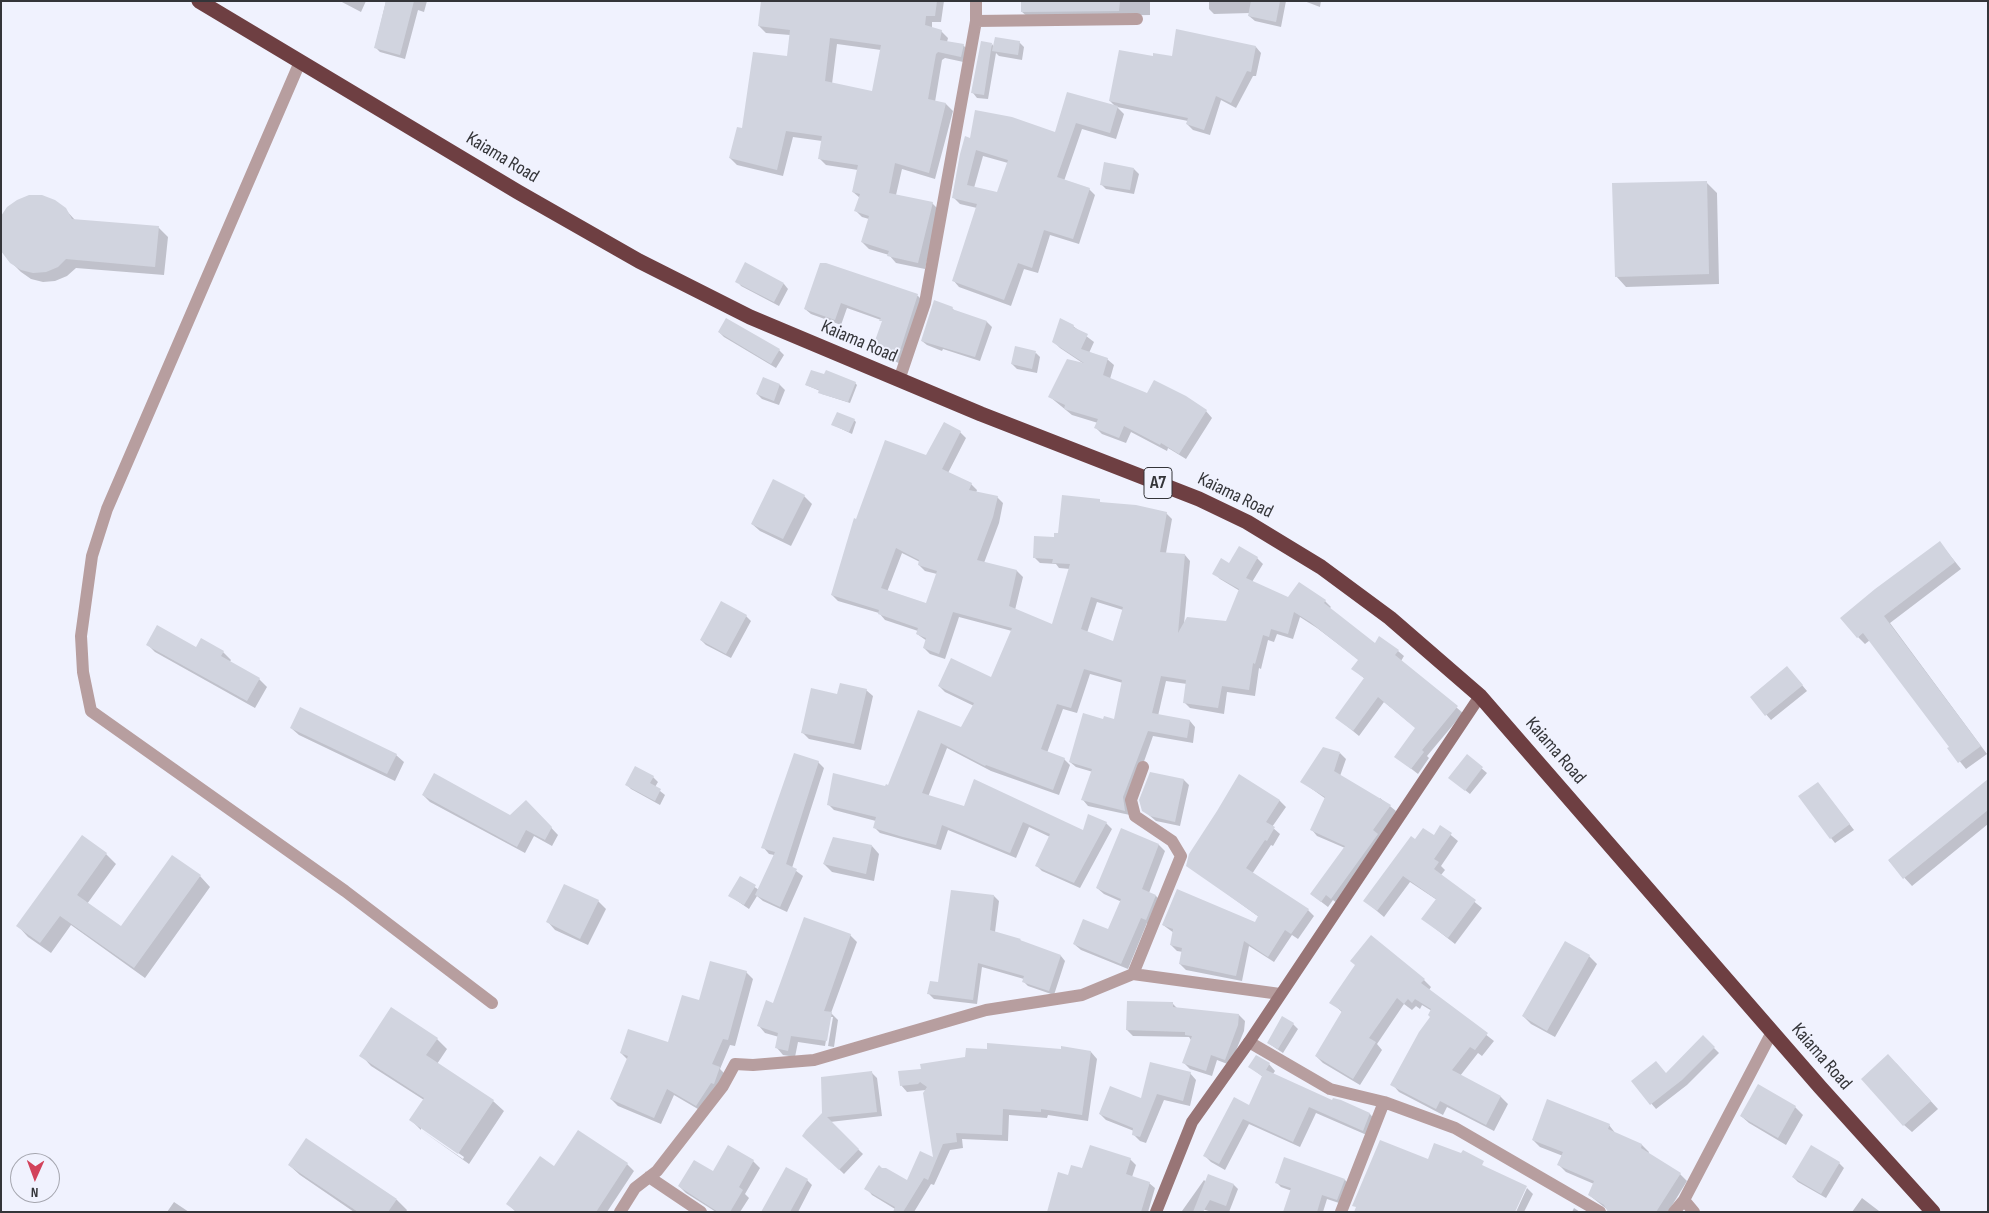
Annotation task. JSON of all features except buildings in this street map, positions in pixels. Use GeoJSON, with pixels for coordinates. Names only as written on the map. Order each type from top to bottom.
{"type":"FeatureCollection","features":[{"type":"Feature","properties":{"kind":"highway","name":"Kaiama Road"},"geometry":{"type":"LineString","coordinates":[[199,1],[518,192],[639,261],[750,317],[981,414],[1199,499],[1247,522],[1287,545],[1353,589],[1390,618],[1480,696],[1772,1032],[1933,1212]]}},
{"type":"Feature","properties":{"kind":"street"},"geometry":{"type":"LineString","coordinates":[[899,380],[925,303],[976,21],[976,1]]}},
{"type":"Feature","properties":{"kind":"street"},"geometry":{"type":"LineString","coordinates":[[976,21],[1137,19]]}},
{"type":"Feature","properties":{"kind":"street"},"geometry":{"type":"LineString","coordinates":[[300,62],[107,509],[92,556],[81,636],[83,672],[91,711],[345,891],[492,1004]]}},
{"type":"Feature","properties":{"kind":"street"},"geometry":{"type":"LineString","coordinates":[[1156,1212],[1192,1122],[1249,1042],[1480,696]]}},
{"type":"Feature","properties":{"kind":"street"},"geometry":{"type":"LineString","coordinates":[[1133,974],[1181,856],[1172,841],[1135,816],[1132,800],[1143,767]]}},
{"type":"Feature","properties":{"kind":"street"},"geometry":{"type":"LineString","coordinates":[[620,1212],[635,1188],[656,1171],[723,1086],[736,1064],[753,1065],[814,1060],[986,1010],[1082,995],[1133,974],[1280,994]]}},
{"type":"Feature","properties":{"kind":"street"},"geometry":{"type":"LineString","coordinates":[[1674,1212],[1684,1200],[1772,1032]]}},
{"type":"Feature","properties":{"kind":"street"},"geometry":{"type":"LineString","coordinates":[[1249,1042],[1330,1088],[1384,1102],[1455,1128],[1600,1212]]}},
{"type":"Feature","properties":{"kind":"street"},"geometry":{"type":"LineString","coordinates":[[1341,1212],[1384,1102]]}},
{"type":"Feature","properties":{"kind":"street"},"geometry":{"type":"LineString","coordinates":[[649,1177],[701,1212]]}},
{"type":"Feature","properties":{"kind":"street"},"geometry":{"type":"LineString","coordinates":[[1684,1200],[1694,1212]]}}]}
